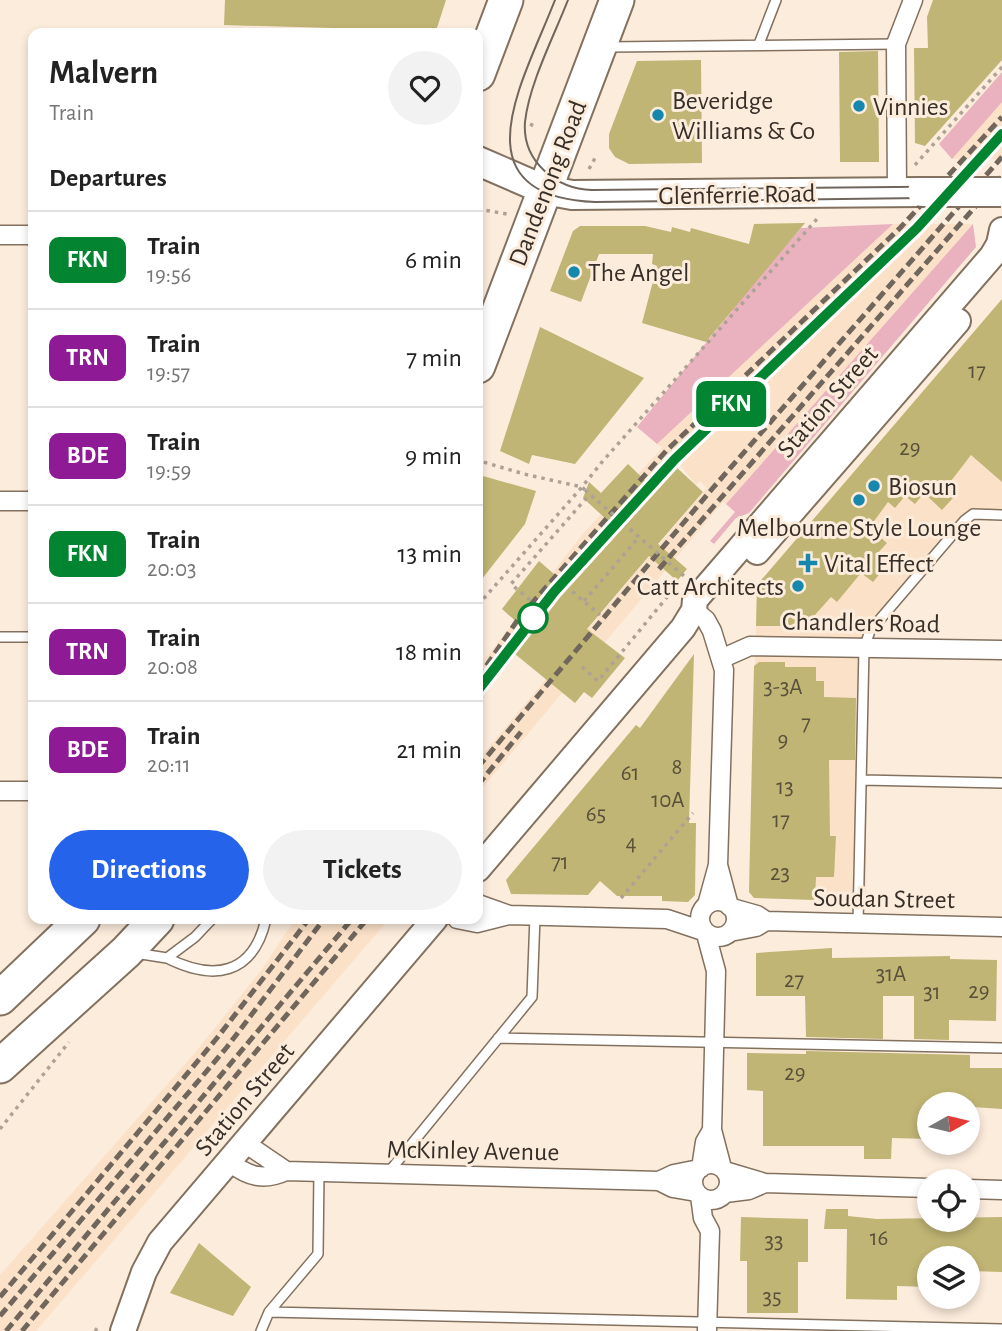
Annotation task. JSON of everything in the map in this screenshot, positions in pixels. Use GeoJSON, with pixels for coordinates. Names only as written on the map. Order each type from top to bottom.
{"type":"FeatureCollection","features":[{"type":"Feature","properties":{"kind":"highway"},"geometry":{"type":"LineString","coordinates":[[483,61],[506,0]]}},
{"type":"Feature","properties":{"kind":"highway","name":"Dandenong Road"},"geometry":{"type":"LineString","coordinates":[[483,349],[617,0]]}},
{"type":"Feature","properties":{"kind":"highway"},"geometry":{"type":"LineString","coordinates":[[0,998],[78,924]]}},
{"type":"Feature","properties":{"kind":"highway"},"geometry":{"type":"LineString","coordinates":[[0,1066],[126,952],[152,924]]}},
{"type":"Feature","properties":{"kind":"main road","name":"Glenferrie Road"},"geometry":{"type":"LineString","coordinates":[[483,164],[545,190],[592,195],[1002,191]]}},
{"type":"Feature","properties":{"kind":"street"},"geometry":{"type":"LineString","coordinates":[[909,192],[896,44],[913,0]]}},
{"type":"Feature","properties":{"kind":"street","name":"Station Street"},"geometry":{"type":"LineString","coordinates":[[483,863],[688,619],[705,606],[787,520],[995,253],[1002,230]]}},
{"type":"Feature","properties":{"kind":"street"},"geometry":{"type":"LineString","coordinates":[[0,235],[28,235]]}},
{"type":"Feature","properties":{"kind":"street","name":"Station Street"},"geometry":{"type":"LineString","coordinates":[[901,374],[1002,270]]}},
{"type":"Feature","properties":{"kind":"street"},"geometry":{"type":"LineString","coordinates":[[0,501],[28,502]]}},
{"type":"Feature","properties":{"kind":"street"},"geometry":{"type":"LineString","coordinates":[[688,619],[706,620],[719,650],[719,865],[736,920],[729,934],[722,962],[716,971]]}},
{"type":"Feature","properties":{"kind":"street","name":"Chandlers Road"},"geometry":{"type":"LineString","coordinates":[[719,650],[750,646],[1002,650]]}},
{"type":"Feature","properties":{"kind":"street"},"geometry":{"type":"LineString","coordinates":[[0,791],[28,791]]}},
{"type":"Feature","properties":{"kind":"street"},"geometry":{"type":"LineString","coordinates":[[710,1231],[717,1220],[729,1182],[712,1130],[716,971],[699,919],[719,865]]}},
{"type":"Feature","properties":{"kind":"street"},"geometry":{"type":"LineString","coordinates":[[667,919],[718,901],[730,907]]}},
{"type":"Feature","properties":{"kind":"street"},"geometry":{"type":"LineString","coordinates":[[483,906],[509,915]]}},
{"type":"Feature","properties":{"kind":"street","name":"Soudan Street"},"geometry":{"type":"LineString","coordinates":[[730,907],[757,915],[765,921],[1002,927]]}},
{"type":"Feature","properties":{"kind":"street"},"geometry":{"type":"LineString","coordinates":[[483,922],[509,915],[667,919],[717,938],[729,934]]}},
{"type":"Feature","properties":{"kind":"street","name":"Soudan Street"},"geometry":{"type":"LineString","coordinates":[[729,934],[756,928],[765,921]]}},
{"type":"Feature","properties":{"kind":"street","name":"Station Street"},"geometry":{"type":"LineString","coordinates":[[123,1331],[144,1272],[160,1242],[431,924]]}},
{"type":"Feature","properties":{"kind":"street"},"geometry":{"type":"LineString","coordinates":[[708,1326],[710,1231],[703,1218],[693,1180],[700,1169],[705,1142],[712,1130]]}},
{"type":"Feature","properties":{"kind":"street"},"geometry":{"type":"LineString","coordinates":[[245,1143],[286,1171]]}},
{"type":"Feature","properties":{"kind":"street","name":"McKinley Avenue"},"geometry":{"type":"LineString","coordinates":[[229,1162],[249,1175],[260,1178],[271,1178],[286,1171],[659,1181],[673,1188],[698,1194]]}},
{"type":"Feature","properties":{"kind":"street"},"geometry":{"type":"LineString","coordinates":[[700,1169],[711,1164],[765,1183],[917,1188]]}},
{"type":"Feature","properties":{"kind":"street","name":"McKinley Avenue"},"geometry":{"type":"LineString","coordinates":[[659,1181],[674,1174],[700,1169]]}},
{"type":"Feature","properties":{"kind":"street"},"geometry":{"type":"LineString","coordinates":[[698,1194],[708,1200],[749,1190],[765,1183]]}},
{"type":"Feature","properties":{"kind":"street"},"geometry":{"type":"LineString","coordinates":[[980,1189],[1002,1189]]}},
{"type":"Feature","properties":{"kind":"lane"},"geometry":{"type":"LineString","coordinates":[[758,44],[776,0]]}},
{"type":"Feature","properties":{"kind":"lane"},"geometry":{"type":"LineString","coordinates":[[599,47],[896,44]]}},
{"type":"Feature","properties":{"kind":"lane"},"geometry":{"type":"LineString","coordinates":[[858,924],[864,648],[870,631],[965,520],[973,514],[1002,515]]}},
{"type":"Feature","properties":{"kind":"lane"},"geometry":{"type":"LineString","coordinates":[[0,637],[28,637]]}},
{"type":"Feature","properties":{"kind":"lane"},"geometry":{"type":"LineString","coordinates":[[862,780],[1002,783]]}},
{"type":"Feature","properties":{"kind":"lane"},"geometry":{"type":"LineString","coordinates":[[386,1174],[533,997],[535,916]]}},
{"type":"Feature","properties":{"kind":"lane"},"geometry":{"type":"LineString","coordinates":[[167,958],[207,924]]}},
{"type":"Feature","properties":{"kind":"lane"},"geometry":{"type":"LineString","coordinates":[[126,952],[167,958],[202,972],[225,971],[248,956],[259,941],[264,924]]}},
{"type":"Feature","properties":{"kind":"lane"},"geometry":{"type":"LineString","coordinates":[[498,1038],[1002,1048]]}},
{"type":"Feature","properties":{"kind":"lane"},"geometry":{"type":"LineString","coordinates":[[261,1331],[269,1311],[318,1254],[319,1172]]}},
{"type":"Feature","properties":{"kind":"lane"},"geometry":{"type":"LineString","coordinates":[[269,1311],[708,1326],[1002,1329]]}},
{"type":"Feature","properties":{"kind":"path"},"geometry":{"type":"LineString","coordinates":[[915,165],[1002,67]]}},
{"type":"Feature","properties":{"kind":"path"},"geometry":{"type":"LineString","coordinates":[[530,124],[536,127]]}},
{"type":"Feature","properties":{"kind":"path"},"geometry":{"type":"LineString","coordinates":[[589,169],[595,158]]}},
{"type":"Feature","properties":{"kind":"path"},"geometry":{"type":"LineString","coordinates":[[483,210],[512,215]]}},
{"type":"Feature","properties":{"kind":"path"},"geometry":{"type":"LineString","coordinates":[[483,599],[584,488],[817,219]]}},
{"type":"Feature","properties":{"kind":"path"},"geometry":{"type":"LineString","coordinates":[[483,462],[584,488],[684,576],[598,681],[582,667]]}},
{"type":"Feature","properties":{"kind":"path"},"geometry":{"type":"LineString","coordinates":[[530,600],[512,584],[590,494]]}},
{"type":"Feature","properties":{"kind":"path"},"geometry":{"type":"LineString","coordinates":[[584,601],[639,537]]}},
{"type":"Feature","properties":{"kind":"path"},"geometry":{"type":"LineString","coordinates":[[566,586],[600,615]]}},
{"type":"Feature","properties":{"kind":"path"},"geometry":{"type":"LineString","coordinates":[[621,898],[693,813]]}},
{"type":"Feature","properties":{"kind":"path"},"geometry":{"type":"LineString","coordinates":[[0,1129],[69,1041]]}},
{"type":"Feature","properties":{"kind":"shaded area"},"geometry":{"type":"Polygon","coordinates":[[[1002,72],[1002,102],[952,159],[939,144],[1002,72]]]}},
{"type":"Feature","properties":{"kind":"shaded area"},"geometry":{"type":"Polygon","coordinates":[[[1002,76],[1002,159],[952,159],[941,146],[1002,76]]]}},
{"type":"Feature","properties":{"kind":"shaded area"},"geometry":{"type":"Polygon","coordinates":[[[893,224],[973,224],[726,504],[723,502],[483,787],[483,754],[707,488],[700,481],[696,485],[678,462],[559,595],[483,697],[483,662],[582,535],[662,448],[657,444],[893,224]]]}},
{"type":"Feature","properties":{"kind":"shaded area"},"geometry":{"type":"Polygon","coordinates":[[[893,224],[657,444],[637,427],[732,311],[735,300],[738,300],[801,228],[893,224]]]}},
{"type":"Feature","properties":{"kind":"shaded area"},"geometry":{"type":"Polygon","coordinates":[[[973,224],[976,247],[749,513],[736,518],[714,544],[710,541],[735,512],[726,504],[973,224]]]}},
{"type":"Feature","properties":{"kind":"shaded area"},"geometry":{"type":"Polygon","coordinates":[[[1002,299],[1002,510],[970,509],[868,628],[866,901],[754,898],[749,892],[757,585],[1002,299]]]}},
{"type":"Feature","properties":{"kind":"shaded area"},"geometry":{"type":"Polygon","coordinates":[[[292,924],[385,924],[36,1331],[0,1331],[0,1275],[194,1054],[262,969],[292,924]]]}},
{"type":"Feature","properties":{"kind":"building"},"geometry":{"type":"Polygon","coordinates":[[[225,0],[446,0],[437,28],[224,25],[225,0]]]}},
{"type":"Feature","properties":{"kind":"building"},"geometry":{"type":"Polygon","coordinates":[[[933,0],[1002,0],[1002,60],[925,146],[915,143],[914,48],[928,48],[927,17],[933,0]]]}},
{"type":"Feature","properties":{"kind":"building","name":"Vinnies"},"geometry":{"type":"Polygon","coordinates":[[[878,51],[879,162],[840,162],[839,52],[878,51]]]}},
{"type":"Feature","properties":{"kind":"building"},"geometry":{"type":"Polygon","coordinates":[[[701,60],[702,163],[629,164],[615,157],[609,148],[609,134],[637,61],[701,60]]]}},
{"type":"Feature","properties":{"kind":"building"},"geometry":{"type":"Polygon","coordinates":[[[805,223],[706,342],[642,323],[657,266],[652,264],[653,254],[599,254],[581,302],[550,291],[573,231],[580,226],[645,226],[671,232],[672,227],[690,232],[691,228],[749,244],[754,224],[805,223]]]}},
{"type":"Feature","properties":{"kind":"building"},"geometry":{"type":"Polygon","coordinates":[[[1002,299],[1002,482],[971,455],[944,490],[953,498],[942,510],[924,493],[915,504],[905,496],[895,508],[888,502],[869,528],[887,543],[876,555],[887,565],[873,582],[861,573],[837,602],[831,597],[805,626],[756,626],[757,585],[1002,299]]]}},
{"type":"Feature","properties":{"kind":"building"},"geometry":{"type":"Polygon","coordinates":[[[540,327],[644,378],[575,464],[532,455],[529,464],[500,451],[540,327]]]}},
{"type":"Feature","properties":{"kind":"building"},"geometry":{"type":"Polygon","coordinates":[[[628,464],[654,489],[675,466],[703,492],[658,544],[687,569],[677,581],[649,556],[587,629],[625,658],[592,698],[584,692],[575,703],[515,654],[530,634],[502,609],[539,561],[568,586],[617,529],[583,498],[589,482],[601,493],[628,464]]]}},
{"type":"Feature","properties":{"kind":"building"},"geometry":{"type":"Polygon","coordinates":[[[483,476],[536,491],[525,524],[483,578],[483,476]]]}},
{"type":"Feature","properties":{"kind":"building"},"geometry":{"type":"Polygon","coordinates":[[[694,654],[689,823],[696,823],[695,895],[688,902],[662,901],[662,896],[617,896],[600,881],[588,895],[511,894],[506,880],[636,725],[640,728],[694,654]]]}},
{"type":"Feature","properties":{"kind":"building"},"geometry":{"type":"Polygon","coordinates":[[[759,662],[785,662],[785,667],[816,667],[816,681],[824,681],[824,697],[856,698],[855,760],[829,760],[830,836],[836,836],[834,877],[816,877],[815,900],[754,898],[749,892],[754,666],[759,662]]]}},
{"type":"Feature","properties":{"kind":"building"},"geometry":{"type":"Polygon","coordinates":[[[832,948],[832,958],[950,956],[950,959],[997,960],[996,1021],[949,1020],[949,1040],[914,1039],[914,996],[883,996],[883,1039],[806,1037],[805,996],[756,996],[756,953],[832,948]]]}},
{"type":"Feature","properties":{"kind":"building"},"geometry":{"type":"Polygon","coordinates":[[[806,1051],[970,1055],[970,1068],[1002,1068],[1002,1109],[980,1107],[980,1092],[917,1092],[917,1139],[892,1138],[891,1159],[864,1159],[864,1146],[763,1146],[763,1091],[747,1090],[747,1053],[806,1054],[806,1051]]]}},
{"type":"Feature","properties":{"kind":"building"},"geometry":{"type":"Polygon","coordinates":[[[826,1209],[848,1209],[848,1216],[877,1219],[917,1218],[917,1232],[980,1232],[980,1217],[1002,1217],[1002,1272],[980,1271],[980,1246],[917,1246],[917,1287],[897,1286],[897,1300],[846,1299],[847,1229],[824,1229],[826,1209]]]}},
{"type":"Feature","properties":{"kind":"building"},"geometry":{"type":"Polygon","coordinates":[[[741,1217],[808,1219],[808,1262],[798,1262],[798,1313],[747,1313],[747,1261],[740,1261],[741,1217]]]}},
{"type":"Feature","properties":{"kind":"building"},"geometry":{"type":"Polygon","coordinates":[[[199,1243],[251,1287],[233,1316],[170,1293],[199,1243]]]}},
{"type":"Feature","properties":{"kind":"tram line"},"geometry":{"type":"LineString","coordinates":[[555,0],[517,97],[510,128],[512,156],[525,179],[551,195],[595,202],[1002,197]]}},
{"type":"Feature","properties":{"kind":"tram line"},"geometry":{"type":"LineString","coordinates":[[568,0],[537,76],[525,122],[529,149],[535,160],[554,178],[566,184],[592,190],[1002,186]]}},
{"type":"Feature","properties":{"kind":"railway"},"geometry":{"type":"LineString","coordinates":[[483,671],[519,618],[666,451],[900,228],[1002,117]]}},
{"type":"Feature","properties":{"kind":"railway"},"geometry":{"type":"LineString","coordinates":[[578,566],[675,459],[917,228],[1002,134]]}},
{"type":"Feature","properties":{"kind":"railway"},"geometry":{"type":"LineString","coordinates":[[483,761],[712,489],[1002,157]]}},
{"type":"Feature","properties":{"kind":"railway"},"geometry":{"type":"LineString","coordinates":[[659,569],[1002,176]]}},
{"type":"Feature","properties":{"kind":"railway"},"geometry":{"type":"LineString","coordinates":[[511,647],[543,605]]}},
{"type":"Feature","properties":{"kind":"railway"},"geometry":{"type":"LineString","coordinates":[[483,779],[521,732]]}},
{"type":"Feature","properties":{"kind":"railway"},"geometry":{"type":"LineString","coordinates":[[0,1297],[217,1038],[305,924]]}},
{"type":"Feature","properties":{"kind":"railway"},"geometry":{"type":"LineString","coordinates":[[0,1316],[227,1047],[320,924]]}},
{"type":"Feature","properties":{"kind":"railway"},"geometry":{"type":"LineString","coordinates":[[6,1331],[348,924]]}},
{"type":"Feature","properties":{"kind":"railway"},"geometry":{"type":"LineString","coordinates":[[22,1331],[363,924]]}},
{"type":"Feature","properties":{"kind":"train","name":"FKN"},"geometry":{"type":"LineString","coordinates":[[483,684],[554,592],[631,511],[675,459],[917,228],[1002,134]]}},
{"type":"Feature","properties":{"kind":"place","name":"Vinnies"},"geometry":{"type":"Point","coordinates":[859,106]}},
{"type":"Feature","properties":{"kind":"place","name":"Beveridge Williams & Co"},"geometry":{"type":"Point","coordinates":[658,115]}},
{"type":"Feature","properties":{"kind":"place","name":"The Angel"},"geometry":{"type":"Point","coordinates":[574,272]}},
{"type":"Feature","properties":{"kind":"place","name":"Biosun"},"geometry":{"type":"Point","coordinates":[874,486]}},
{"type":"Feature","properties":{"kind":"place","name":"Melbourne Style Lounge"},"geometry":{"type":"Point","coordinates":[859,500]}},
{"type":"Feature","properties":{"kind":"place","name":"Vital Effect"},"geometry":{"type":"Point","coordinates":[808,563]}},
{"type":"Feature","properties":{"kind":"place","name":"Catt Architects"},"geometry":{"type":"Point","coordinates":[798,586]}}]}
